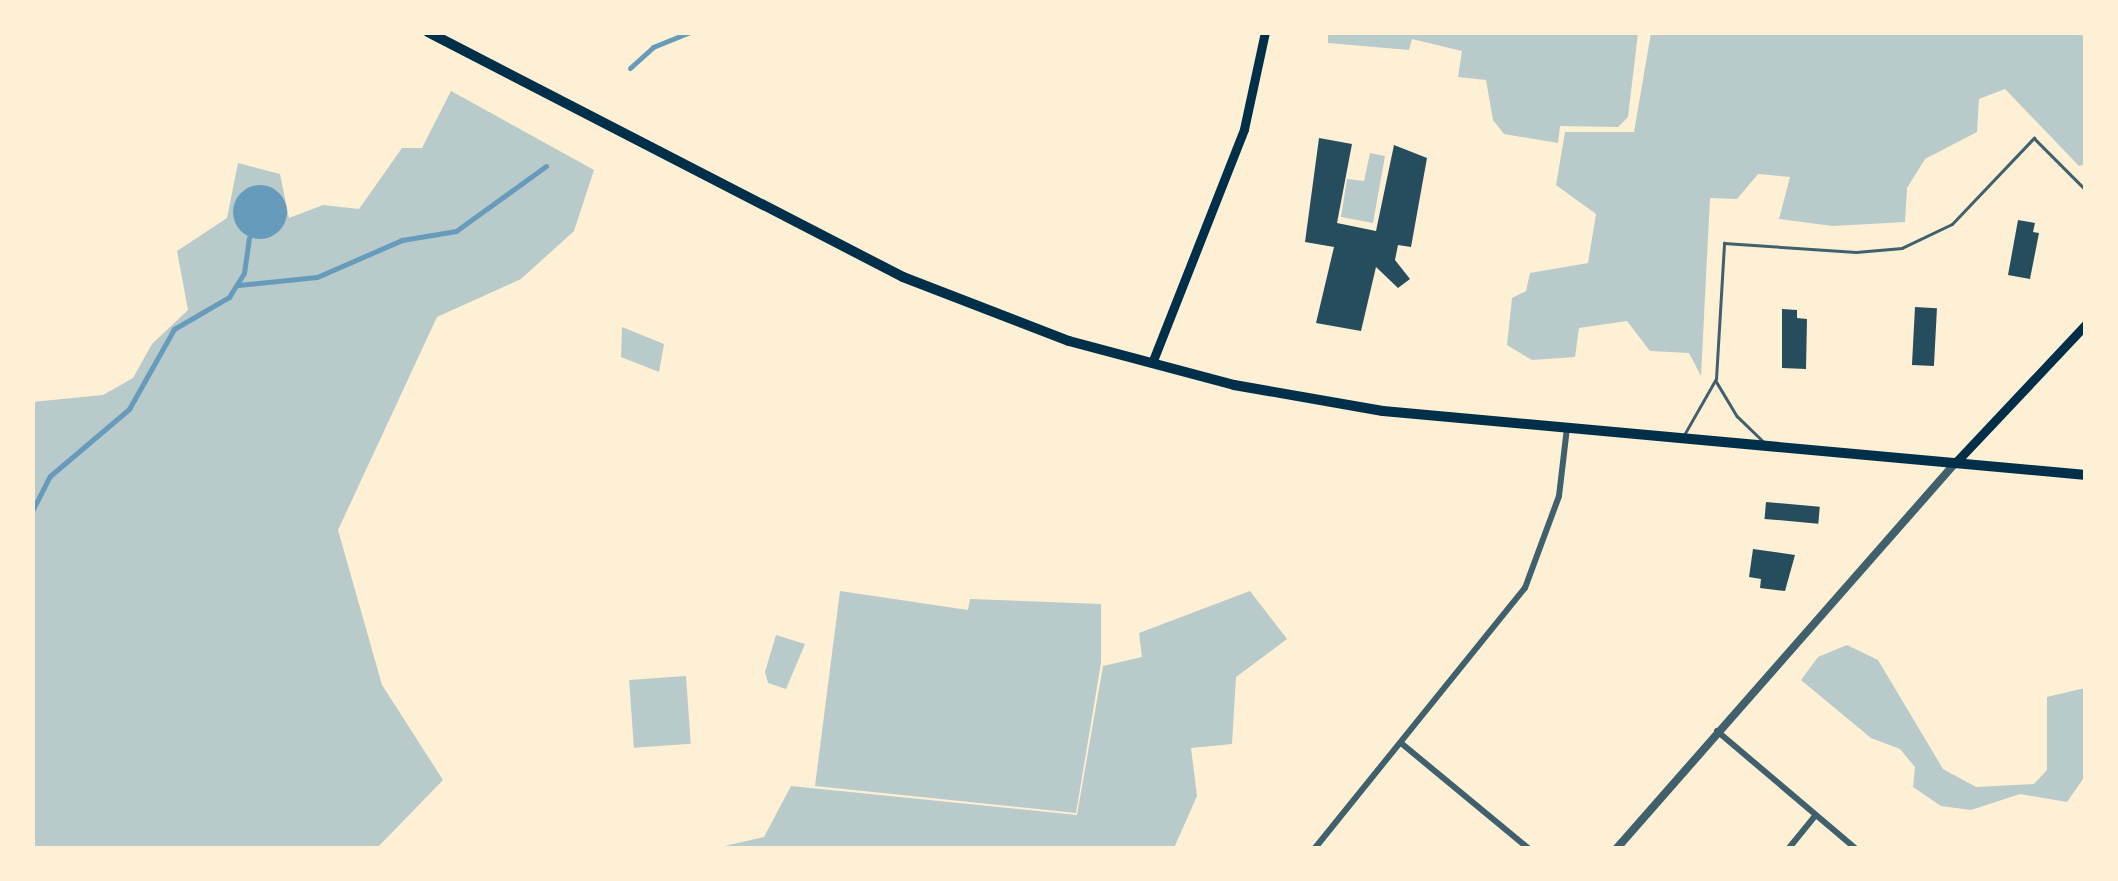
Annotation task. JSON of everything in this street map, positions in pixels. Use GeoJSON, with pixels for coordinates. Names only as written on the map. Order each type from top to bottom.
{"type":"FeatureCollection","features":[{"type":"Feature","properties":{"kind":"main road"},"geometry":{"type":"LineString","coordinates":[[428,32],[903,276],[1024,326],[1152,363],[1335,404],[2086,475]]}},
{"type":"Feature","properties":{"kind":"main road"},"geometry":{"type":"LineString","coordinates":[[1152,363],[1244,129],[1265,32]]}},
{"type":"Feature","properties":{"kind":"main road"},"geometry":{"type":"LineString","coordinates":[[1957,461],[2086,324]]}},
{"type":"Feature","properties":{"kind":"street"},"geometry":{"type":"LineString","coordinates":[[1314,848],[1532,576],[1559,496],[1567,428]]}},
{"type":"Feature","properties":{"kind":"street"},"geometry":{"type":"LineString","coordinates":[[1617,848],[1716,730],[1957,461]]}},
{"type":"Feature","properties":{"kind":"street"},"geometry":{"type":"LineString","coordinates":[[1716,730],[1855,848]]}},
{"type":"Feature","properties":{"kind":"street"},"geometry":{"type":"LineString","coordinates":[[1401,744],[1528,848]]}},
{"type":"Feature","properties":{"kind":"street"},"geometry":{"type":"LineString","coordinates":[[1789,848],[1815,816]]}},
{"type":"Feature","properties":{"kind":"lane"},"geometry":{"type":"LineString","coordinates":[[1683,436],[1716,379],[1724,243],[1856,252],[1902,248],[1952,224],[2034,138],[2086,190]]}},
{"type":"Feature","properties":{"kind":"lane"},"geometry":{"type":"LineString","coordinates":[[1716,379],[1737,416],[1767,444]]}},
{"type":"Feature","properties":{"kind":"shaded area"},"geometry":{"type":"Polygon","coordinates":[[[1328,33],[1638,33],[1628,117],[1618,127],[1560,126],[1558,143],[1504,134],[1493,120],[1486,80],[1458,77],[1462,51],[1412,39],[1409,50],[1328,43],[1328,33]]]}},
{"type":"Feature","properties":{"kind":"shaded area"},"geometry":{"type":"Polygon","coordinates":[[[1651,33],[2085,33],[2085,164],[2079,166],[2005,89],[1979,99],[1977,132],[1925,159],[1907,188],[1905,222],[1833,226],[1779,219],[1790,177],[1758,174],[1737,199],[1710,198],[1701,376],[1689,353],[1650,351],[1627,321],[1579,328],[1575,357],[1532,360],[1507,345],[1512,298],[1526,291],[1530,273],[1588,263],[1596,214],[1556,185],[1565,132],[1634,132],[1651,33]]]}},
{"type":"Feature","properties":{"kind":"shaded area"},"geometry":{"type":"Polygon","coordinates":[[[451,91],[594,170],[574,231],[521,279],[437,317],[338,530],[382,685],[443,780],[377,848],[33,848],[32,402],[103,395],[133,378],[152,344],[188,310],[177,251],[227,218],[238,163],[280,174],[289,218],[323,205],[359,209],[402,148],[422,148],[451,91]]]}},
{"type":"Feature","properties":{"kind":"shaded area"},"geometry":{"type":"Polygon","coordinates":[[[1370,153],[1385,156],[1373,223],[1341,217],[1347,179],[1364,181],[1370,153]]]}},
{"type":"Feature","properties":{"kind":"shaded area"},"geometry":{"type":"Polygon","coordinates":[[[622,327],[664,344],[659,372],[621,357],[622,327]]]}},
{"type":"Feature","properties":{"kind":"shaded area"},"geometry":{"type":"Polygon","coordinates":[[[840,591],[968,610],[970,599],[1101,604],[1101,663],[1076,813],[815,786],[840,591]]]}},
{"type":"Feature","properties":{"kind":"shaded area"},"geometry":{"type":"Polygon","coordinates":[[[1250,591],[1287,639],[1236,677],[1232,744],[1191,748],[1197,796],[1174,848],[716,848],[764,837],[791,786],[1077,815],[1103,666],[1142,657],[1139,633],[1250,591]]]}},
{"type":"Feature","properties":{"kind":"shaded area"},"geometry":{"type":"Polygon","coordinates":[[[776,635],[805,644],[786,689],[768,683],[765,672],[776,635]]]}},
{"type":"Feature","properties":{"kind":"shaded area"},"geometry":{"type":"Polygon","coordinates":[[[1847,645],[1878,660],[1943,769],[1976,787],[2034,784],[2047,770],[2047,697],[2085,688],[2085,776],[2067,802],[2020,794],[1971,810],[1941,806],[1913,787],[1915,767],[1900,749],[1871,738],[1801,680],[1818,657],[1847,645]]]}},
{"type":"Feature","properties":{"kind":"shaded area"},"geometry":{"type":"Polygon","coordinates":[[[686,676],[691,744],[634,748],[629,680],[686,676]]]}},
{"type":"Feature","properties":{"kind":"water"},"geometry":{"type":"Polygon","coordinates":[[[260,185],[279,193],[287,212],[279,231],[260,239],[241,231],[233,212],[241,193],[260,185]]]}},
{"type":"Feature","properties":{"kind":"building"},"geometry":{"type":"Polygon","coordinates":[[[1319,138],[1352,144],[1337,223],[1376,231],[1394,145],[1427,158],[1411,247],[1398,245],[1395,260],[1410,279],[1398,288],[1376,267],[1361,331],[1316,323],[1334,247],[1305,242],[1319,138]]]}},
{"type":"Feature","properties":{"kind":"building"},"geometry":{"type":"Polygon","coordinates":[[[2018,220],[2035,223],[2033,232],[2039,233],[2030,279],[2008,275],[2018,220]]]}},
{"type":"Feature","properties":{"kind":"building"},"geometry":{"type":"Polygon","coordinates":[[[1915,307],[1937,308],[1934,366],[1912,365],[1915,307]]]}},
{"type":"Feature","properties":{"kind":"building"},"geometry":{"type":"Polygon","coordinates":[[[1782,309],[1797,310],[1797,318],[1807,319],[1806,369],[1782,368],[1782,309]]]}},
{"type":"Feature","properties":{"kind":"building"},"geometry":{"type":"Polygon","coordinates":[[[1766,502],[1820,507],[1818,524],[1765,519],[1766,502]]]}},
{"type":"Feature","properties":{"kind":"building"},"geometry":{"type":"Polygon","coordinates":[[[1753,549],[1795,555],[1785,591],[1760,588],[1761,579],[1749,577],[1753,549]]]}},
{"type":"Feature","properties":{"kind":"waterway"},"geometry":{"type":"LineString","coordinates":[[630,68],[653,47],[690,32]]}},
{"type":"Feature","properties":{"kind":"waterway"},"geometry":{"type":"LineString","coordinates":[[238,285],[317,277],[402,240],[456,231],[546,166]]}},
{"type":"Feature","properties":{"kind":"waterway"},"geometry":{"type":"LineString","coordinates":[[32,511],[50,476],[129,409],[174,329],[229,297],[244,273],[249,238]]}}]}
